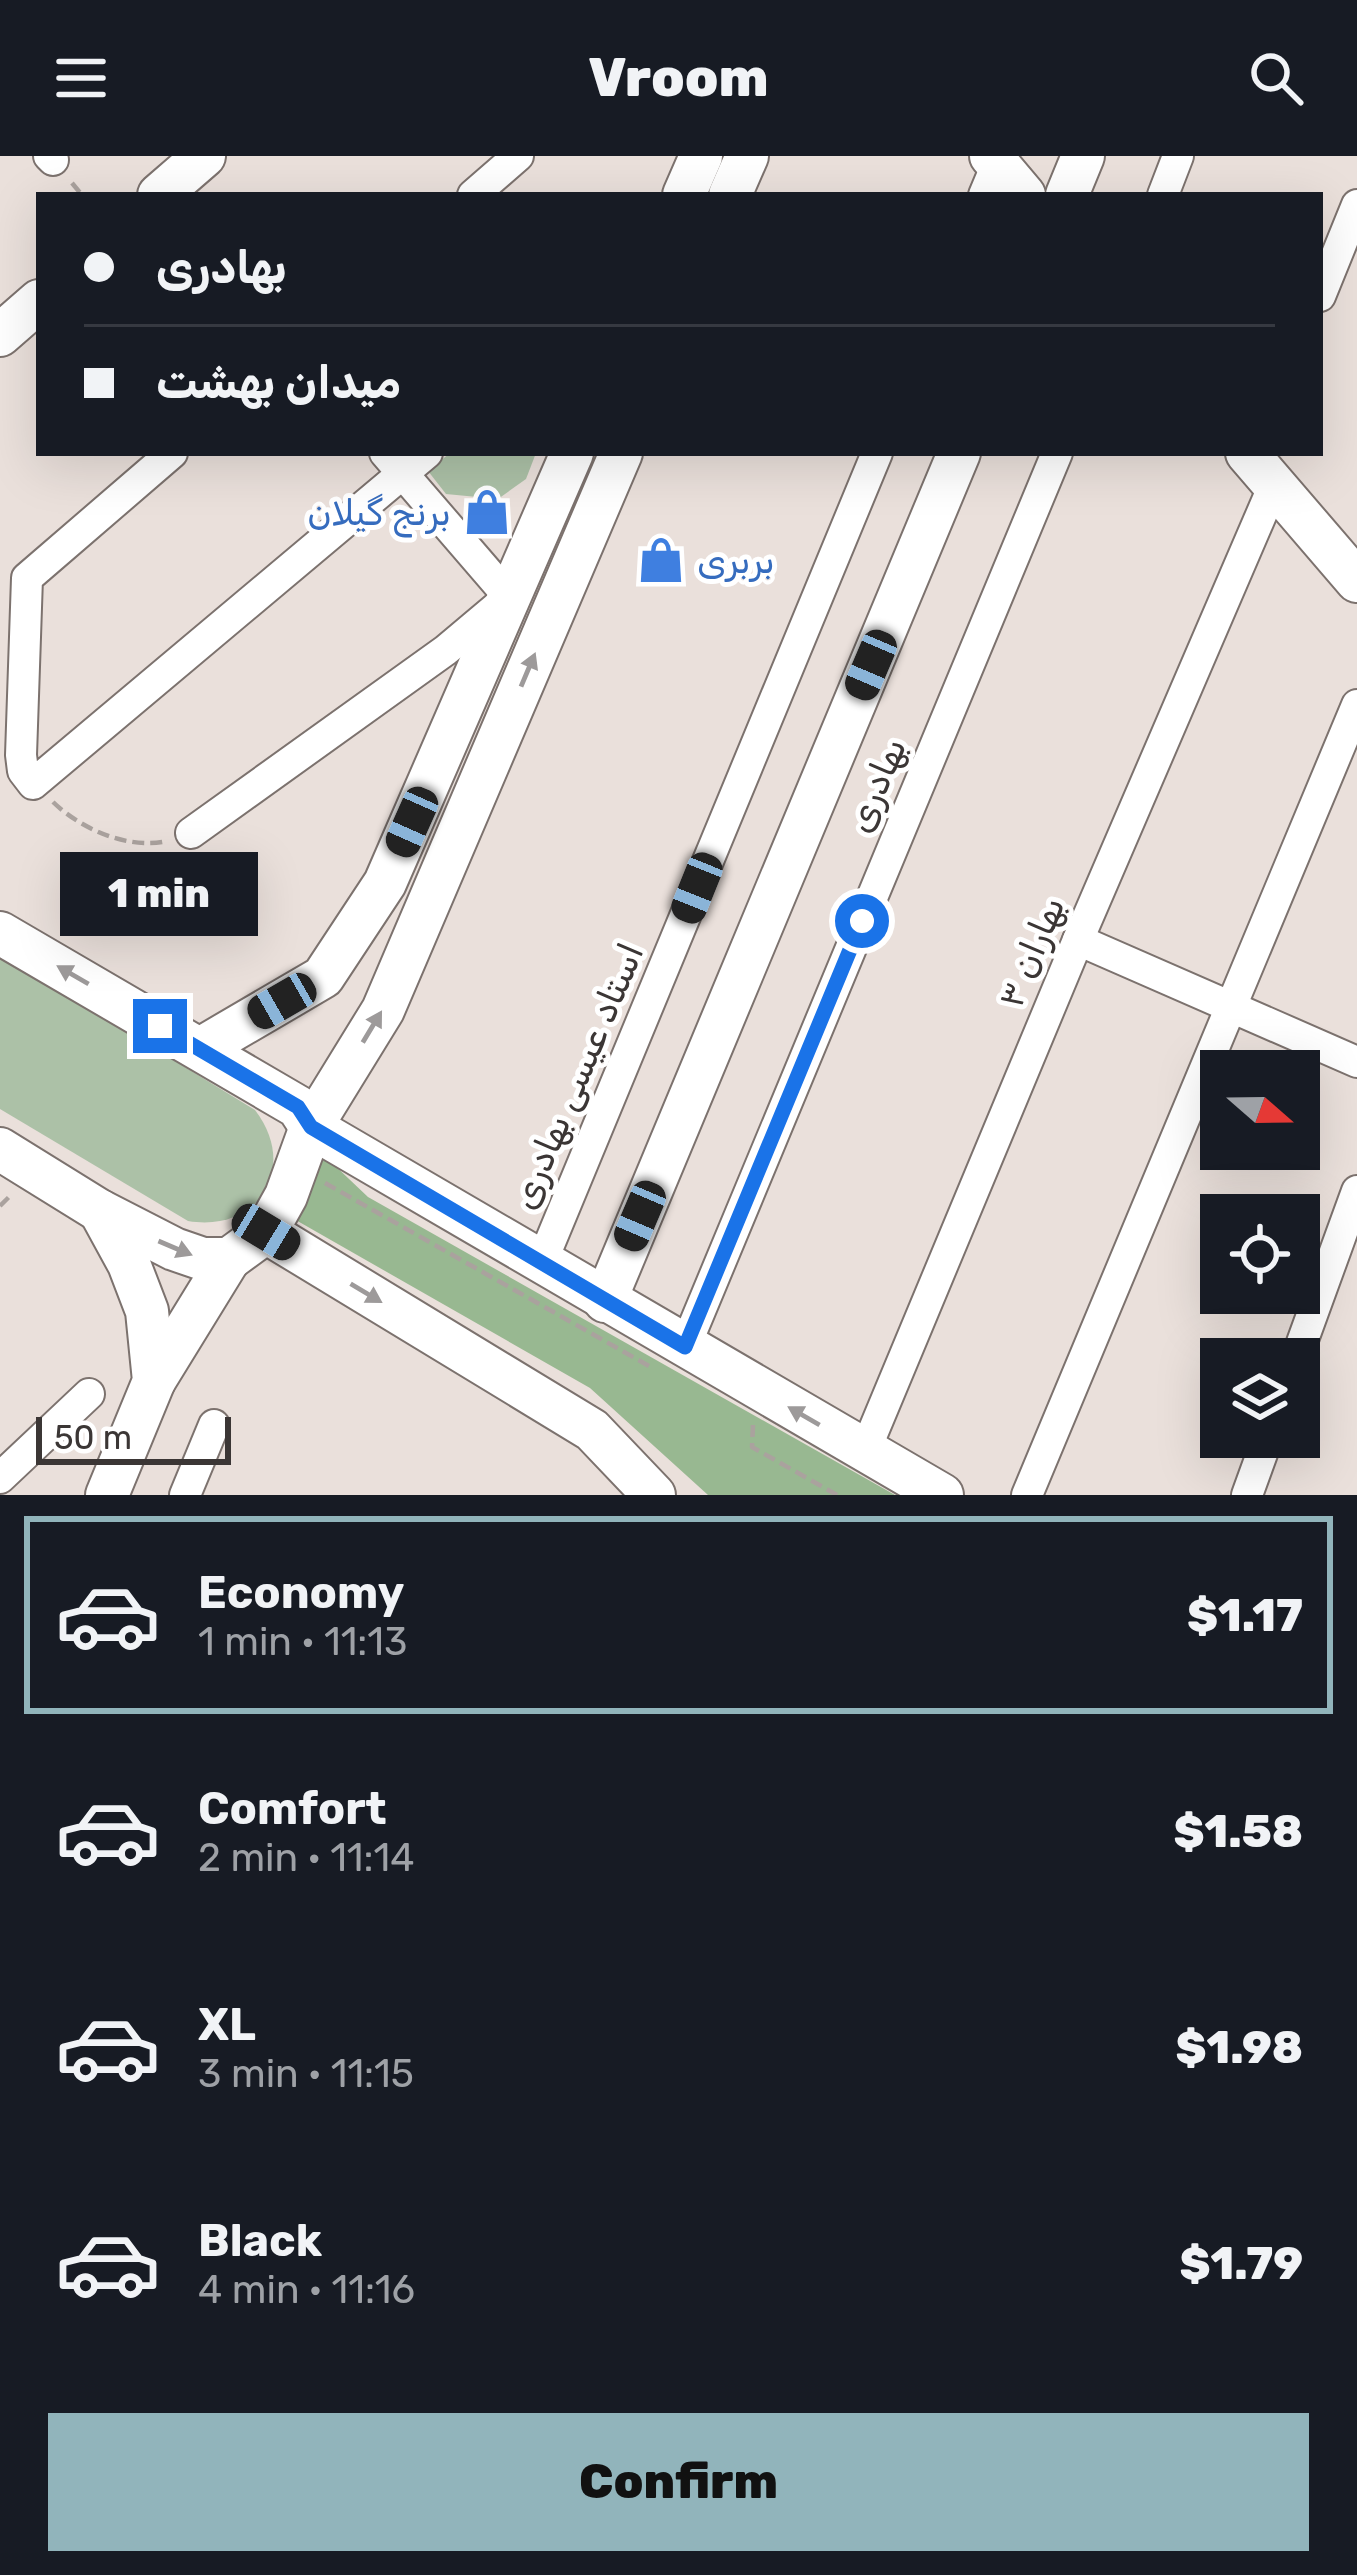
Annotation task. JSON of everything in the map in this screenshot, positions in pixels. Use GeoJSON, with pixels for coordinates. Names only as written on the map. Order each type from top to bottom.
{"type":"FeatureCollection","features":[{"type":"Feature","properties":{"kind":"main road"},"geometry":{"type":"LineString","coordinates":[[164,192],[204,156]]}},
{"type":"Feature","properties":{"kind":"main road"},"geometry":{"type":"LineString","coordinates":[[685,192],[701,156]]}},
{"type":"Feature","properties":{"kind":"main road"},"geometry":{"type":"LineString","coordinates":[[731,192],[747,156]]}},
{"type":"Feature","properties":{"kind":"main road"},"geometry":{"type":"LineString","coordinates":[[1068,192],[1083,156]]}},
{"type":"Feature","properties":{"kind":"main road"},"geometry":{"type":"LineString","coordinates":[[0,335],[36,304]]}},
{"type":"Feature","properties":{"kind":"main road"},"geometry":{"type":"LineString","coordinates":[[200,1049],[323,977],[385,884],[571,456]]}},
{"type":"Feature","properties":{"kind":"main road"},"geometry":{"type":"LineString","coordinates":[[107,1495],[154,1381],[229,1259],[266,1232],[298,1168],[311,1127],[383,1010],[620,456]]}},
{"type":"Feature","properties":{"kind":"main road"},"geometry":{"type":"LineString","coordinates":[[605,1301],[958,456]]}},
{"type":"Feature","properties":{"kind":"main road"},"geometry":{"type":"LineString","coordinates":[[1258,463],[1356,575]]}},
{"type":"Feature","properties":{"kind":"main road"},"geometry":{"type":"LineString","coordinates":[[0,933],[298,1107],[311,1127],[605,1301],[668,1357],[865,1451],[941,1495]]}},
{"type":"Feature","properties":{"kind":"main road"},"geometry":{"type":"LineString","coordinates":[[0,1149],[100,1211],[174,1249],[203,1259],[229,1259]]}},
{"type":"Feature","properties":{"kind":"main road"},"geometry":{"type":"LineString","coordinates":[[100,1211],[129,1264],[147,1311],[154,1381]]}},
{"type":"Feature","properties":{"kind":"main road"},"geometry":{"type":"LineString","coordinates":[[266,1232],[592,1430],[647,1492]]}},
{"type":"Feature","properties":{"kind":"street"},"geometry":{"type":"LineString","coordinates":[[476,192],[518,156]]}},
{"type":"Feature","properties":{"kind":"street"},"geometry":{"type":"LineString","coordinates":[[1163,192],[1178,156]]}},
{"type":"Feature","properties":{"kind":"street"},"geometry":{"type":"LineString","coordinates":[[1323,289],[1357,205]]}},
{"type":"Feature","properties":{"kind":"street"},"geometry":{"type":"LineString","coordinates":[[169,456],[27,578],[21,755],[23,771],[32,784],[394,463],[509,597],[446,650],[191,833]]}},
{"type":"Feature","properties":{"kind":"street","name":"استاد عیسی بهادری"},"geometry":{"type":"LineString","coordinates":[[541,1264],[877,456]]}},
{"type":"Feature","properties":{"kind":"street","name":"بهادری"},"geometry":{"type":"LineString","coordinates":[[668,1357],[1056,456]]}},
{"type":"Feature","properties":{"kind":"street","name":"بهاران ۳"},"geometry":{"type":"LineString","coordinates":[[865,1451],[1078,940],[1258,463]]}},
{"type":"Feature","properties":{"kind":"street"},"geometry":{"type":"LineString","coordinates":[[1027,1495],[1357,706]]}},
{"type":"Feature","properties":{"kind":"street"},"geometry":{"type":"LineString","coordinates":[[1078,940],[1357,1062]]}},
{"type":"Feature","properties":{"kind":"street"},"geometry":{"type":"LineString","coordinates":[[1304,1338],[1357,1191]]}},
{"type":"Feature","properties":{"kind":"street"},"geometry":{"type":"LineString","coordinates":[[0,1478],[89,1394]]}},
{"type":"Feature","properties":{"kind":"street"},"geometry":{"type":"LineString","coordinates":[[184,1495],[214,1425]]}},
{"type":"Feature","properties":{"kind":"street"},"geometry":{"type":"LineString","coordinates":[[1247,1495],[1260,1458]]}},
{"type":"Feature","properties":{"kind":"path"},"geometry":{"type":"LineString","coordinates":[[32,784],[74,822],[106,834],[161,843],[191,833]]}},
{"type":"Feature","properties":{"kind":"path"},"geometry":{"type":"LineString","coordinates":[[298,1168],[668,1357]]}},
{"type":"Feature","properties":{"kind":"path"},"geometry":{"type":"LineString","coordinates":[[754,1425],[752,1447],[837,1495]]}},
{"type":"Feature","properties":{"kind":"green space"},"geometry":{"type":"Polygon","coordinates":[[[446,456],[535,456],[526,479],[498,499],[446,494],[428,471],[446,456]]]}},
{"type":"Feature","properties":{"kind":"green space"},"geometry":{"type":"Polygon","coordinates":[[[0,954],[255,1110],[273,1153],[265,1191],[252,1206],[235,1217],[188,1221],[0,1109],[0,954]]]}},
{"type":"Feature","properties":{"kind":"green space"},"geometry":{"type":"Polygon","coordinates":[[[329,1160],[368,1197],[895,1495],[708,1495],[590,1388],[294,1219],[316,1161],[329,1160]]]}},
{"type":"Feature","properties":{"kind":"place","name":"برنج گیلان"},"geometry":{"type":"Point","coordinates":[487,512]}},
{"type":"Feature","properties":{"kind":"place","name":"بربری"},"geometry":{"type":"Point","coordinates":[661,560]}},
{"type":"Feature","properties":{"kind":"route"},"geometry":{"type":"LineString","coordinates":[[160,1026],[298,1107],[311,1127],[685,1347],[862,921]]}}]}
